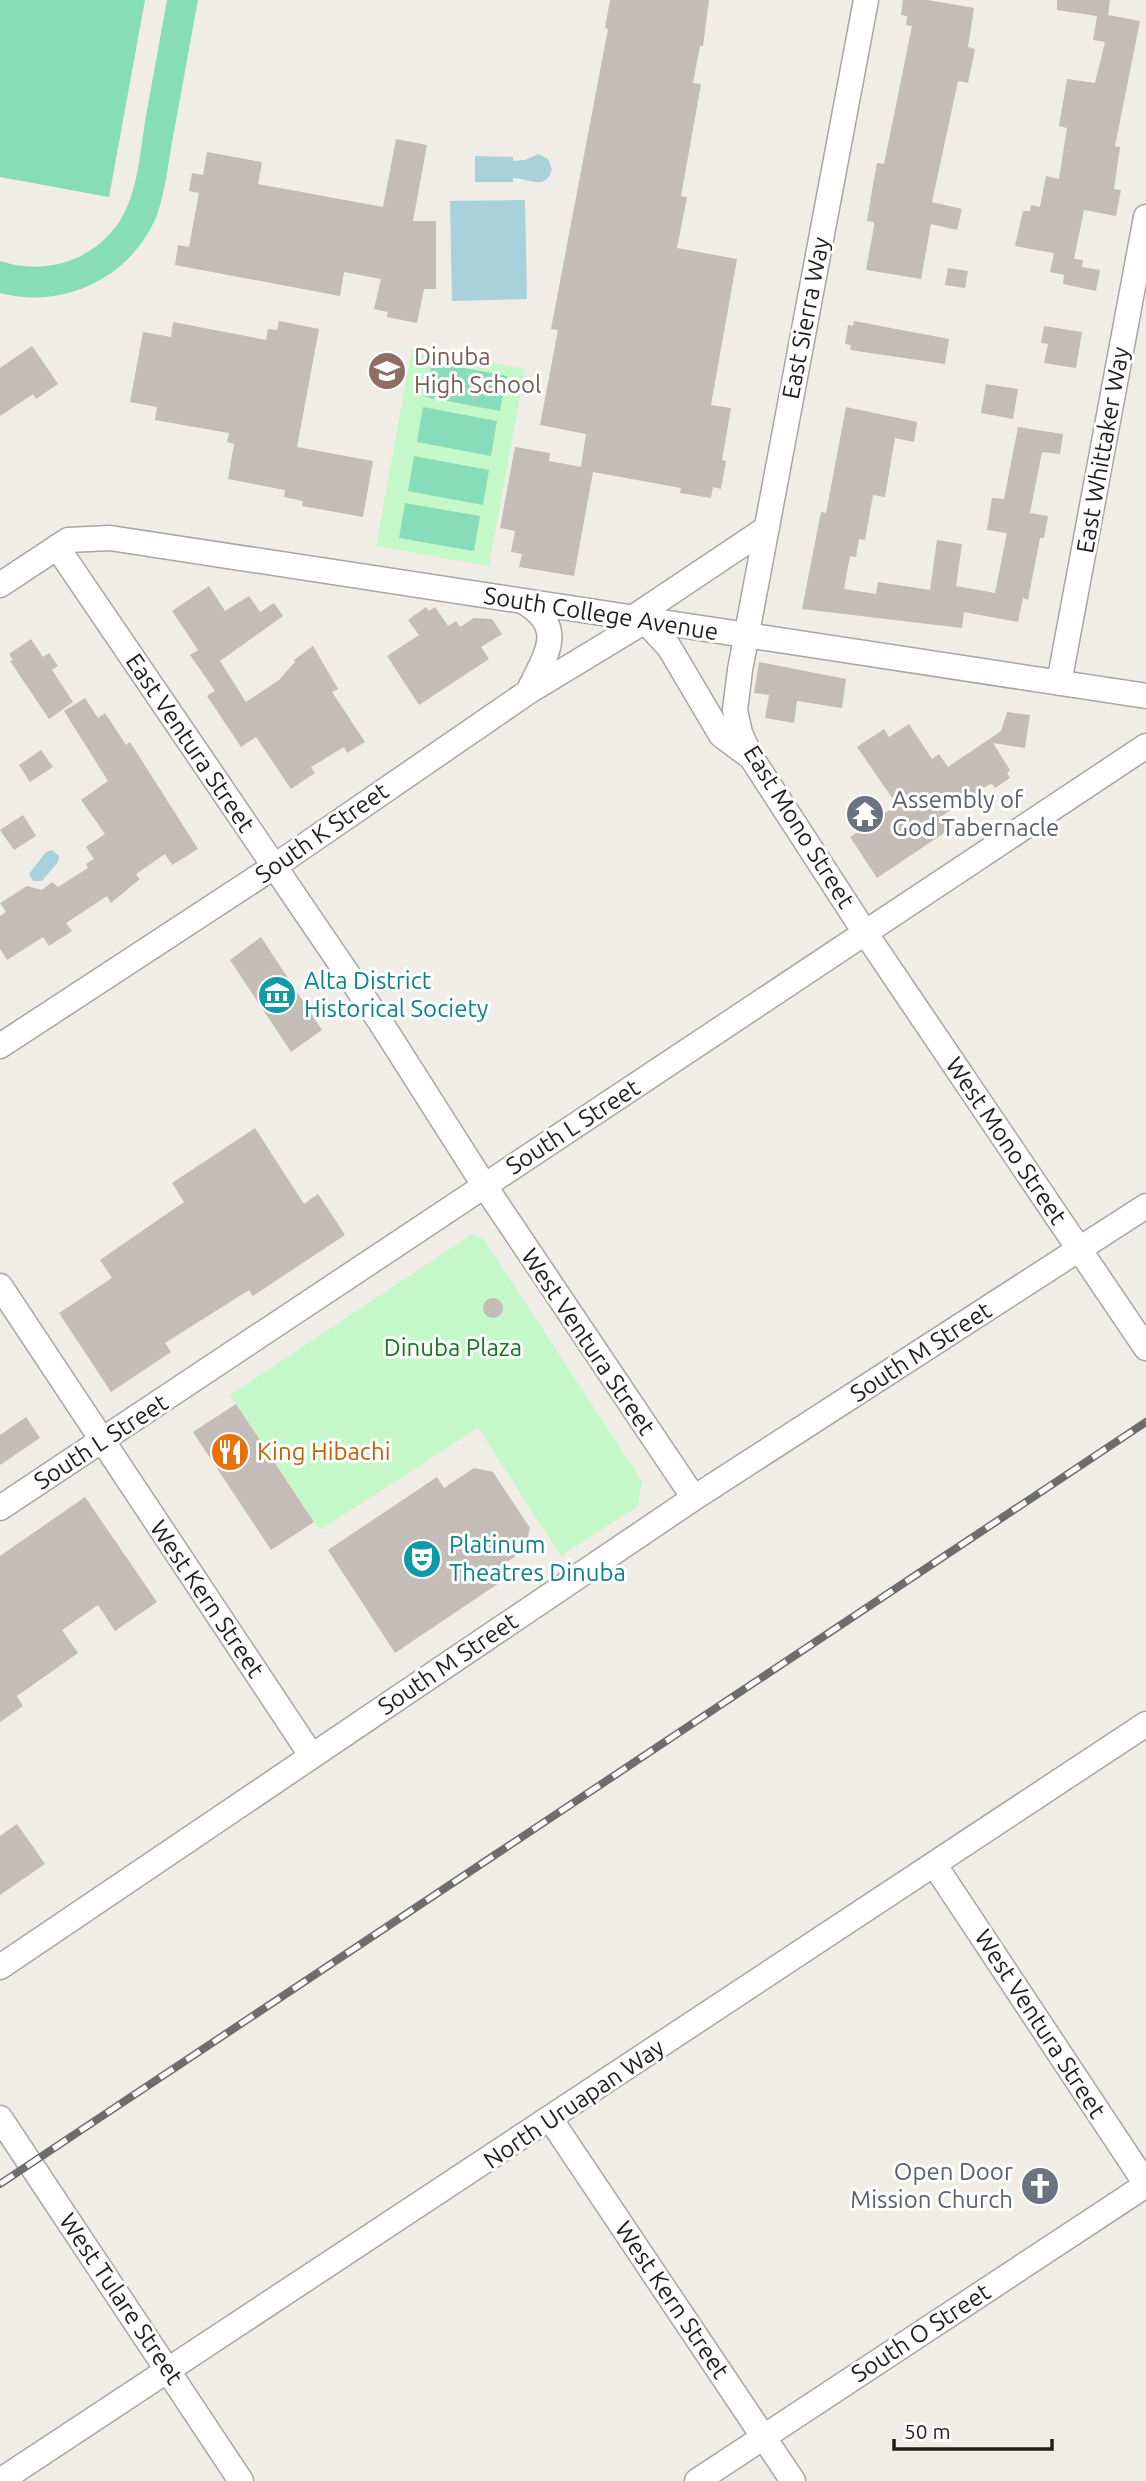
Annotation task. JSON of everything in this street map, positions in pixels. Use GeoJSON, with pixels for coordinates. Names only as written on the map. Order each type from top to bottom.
{"type":"FeatureCollection","features":[{"type":"Feature","properties":{"kind":"street","name":"East Sierra Way"},"geometry":{"type":"LineString","coordinates":[[747,636],[866,0]]}},
{"type":"Feature","properties":{"kind":"street","name":"East Whittaker Way"},"geometry":{"type":"LineString","coordinates":[[1059,682],[1146,217]]}},
{"type":"Feature","properties":{"kind":"street","name":"South K Street"},"geometry":{"type":"LineString","coordinates":[[0,1046],[275,866],[528,692],[638,620],[767,528]]}},
{"type":"Feature","properties":{"kind":"street","name":"South College Avenue"},"geometry":{"type":"LineString","coordinates":[[0,585],[68,540],[82,537],[110,538],[1146,696]]}},
{"type":"Feature","properties":{"kind":"street","name":"East Ventura Street"},"geometry":{"type":"LineString","coordinates":[[57,547],[381,1023],[484,1185]]}},
{"type":"Feature","properties":{"kind":"street"},"geometry":{"type":"LineString","coordinates":[[524,602],[541,612],[548,624],[550,637],[548,650],[528,692]]}},
{"type":"Feature","properties":{"kind":"street"},"geometry":{"type":"LineString","coordinates":[[638,620],[669,648],[721,735],[751,757]]}},
{"type":"Feature","properties":{"kind":"street","name":"East Mono Street"},"geometry":{"type":"LineString","coordinates":[[747,636],[735,710],[740,733],[751,757],[866,934]]}},
{"type":"Feature","properties":{"kind":"street","name":"South L Street"},"geometry":{"type":"LineString","coordinates":[[0,1508],[1146,746]]}},
{"type":"Feature","properties":{"kind":"street","name":"West Mono Street"},"geometry":{"type":"LineString","coordinates":[[866,934],[1146,1348]]}},
{"type":"Feature","properties":{"kind":"street","name":"West Ventura Street"},"geometry":{"type":"LineString","coordinates":[[484,1185],[694,1499]]}},
{"type":"Feature","properties":{"kind":"street","name":"South M Street"},"geometry":{"type":"LineString","coordinates":[[0,1967],[694,1499],[1146,1206]]}},
{"type":"Feature","properties":{"kind":"street","name":"West Kern Street"},"geometry":{"type":"LineString","coordinates":[[0,1286],[311,1755]]}},
{"type":"Feature","properties":{"kind":"street","name":"North Uruapan Way"},"geometry":{"type":"LineString","coordinates":[[0,2481],[1146,1724]]}},
{"type":"Feature","properties":{"kind":"street","name":"West Ventura Street"},"geometry":{"type":"LineString","coordinates":[[934,1864],[1146,2185]]}},
{"type":"Feature","properties":{"kind":"street","name":"West Tulare Street"},"geometry":{"type":"LineString","coordinates":[[0,2118],[241,2481]]}},
{"type":"Feature","properties":{"kind":"street","name":"West Kern Street"},"geometry":{"type":"LineString","coordinates":[[551,2119],[793,2481]]}},
{"type":"Feature","properties":{"kind":"street","name":"South O Street"},"geometry":{"type":"LineString","coordinates":[[697,2481],[1146,2185]]}},
{"type":"Feature","properties":{"kind":"green space"},"geometry":{"type":"Polygon","coordinates":[[[0,0],[145,0],[109,197],[0,177],[0,0]]]}},
{"type":"Feature","properties":{"kind":"green space"},"geometry":{"type":"Polygon","coordinates":[[[167,0],[198,0],[164,188],[157,215],[146,237],[131,256],[93,284],[48,297],[0,293],[0,261],[19,266],[57,264],[92,250],[119,223],[132,195],[137,173],[167,0]]]}},
{"type":"Feature","properties":{"kind":"green space"},"geometry":{"type":"Polygon","coordinates":[[[412,348],[525,369],[489,566],[376,546],[412,348]]]}},
{"type":"Feature","properties":{"kind":"green space"},"geometry":{"type":"Polygon","coordinates":[[[432,362],[507,376],[500,411],[425,397],[432,362]]]}},
{"type":"Feature","properties":{"kind":"green space"},"geometry":{"type":"Polygon","coordinates":[[[423,407],[497,421],[491,456],[417,442],[423,407]]]}},
{"type":"Feature","properties":{"kind":"green space"},"geometry":{"type":"Polygon","coordinates":[[[414,456],[489,470],[483,505],[408,491],[414,456]]]}},
{"type":"Feature","properties":{"kind":"green space"},"geometry":{"type":"Polygon","coordinates":[[[405,503],[480,516],[474,551],[399,538],[405,503]]]}},
{"type":"Feature","properties":{"kind":"green space","name":"Dinuba Plaza"},"geometry":{"type":"Polygon","coordinates":[[[471,1235],[483,1238],[642,1481],[638,1506],[561,1556],[478,1428],[320,1530],[230,1395],[471,1235]]]}},
{"type":"Feature","properties":{"kind":"water"},"geometry":{"type":"Polygon","coordinates":[[[538,154],[548,159],[552,169],[546,180],[536,182],[513,178],[513,182],[475,182],[475,156],[513,157],[513,161],[525,160],[538,154]]]}},
{"type":"Feature","properties":{"kind":"water"},"geometry":{"type":"Polygon","coordinates":[[[525,200],[527,299],[452,301],[450,201],[525,200]]]}},
{"type":"Feature","properties":{"kind":"water"},"geometry":{"type":"Polygon","coordinates":[[[52,850],[59,856],[58,862],[42,881],[33,881],[29,874],[46,852],[52,850]]]}},
{"type":"Feature","properties":{"kind":"building"},"geometry":{"type":"Polygon","coordinates":[[[610,0],[709,0],[703,46],[700,46],[693,83],[701,84],[681,196],[687,197],[677,248],[737,259],[711,405],[731,408],[722,460],[726,461],[721,489],[713,487],[711,498],[680,493],[681,488],[593,472],[574,576],[519,567],[522,554],[511,552],[515,531],[500,528],[515,447],[550,453],[549,461],[581,467],[586,434],[540,425],[558,330],[551,329],[608,29],[605,28],[610,0]]]}},
{"type":"Feature","properties":{"kind":"building"},"geometry":{"type":"Polygon","coordinates":[[[903,0],[927,0],[974,8],[968,47],[975,49],[968,83],[958,81],[932,202],[962,209],[957,230],[931,224],[921,279],[866,270],[874,226],[874,222],[867,221],[877,163],[884,164],[912,26],[906,25],[907,16],[901,15],[903,0]]]}},
{"type":"Feature","properties":{"kind":"building"},"geometry":{"type":"Polygon","coordinates":[[[1057,0],[1110,0],[1108,15],[1140,21],[1115,146],[1120,147],[1114,189],[1121,190],[1116,216],[1084,210],[1074,259],[1083,260],[1082,267],[1100,270],[1096,291],[1063,284],[1064,275],[1050,272],[1054,253],[1015,246],[1023,211],[1030,211],[1031,205],[1040,207],[1046,176],[1059,179],[1067,128],[1059,126],[1067,79],[1095,83],[1105,42],[1093,40],[1097,16],[1057,10],[1057,0]]]}},
{"type":"Feature","properties":{"kind":"building"},"geometry":{"type":"Polygon","coordinates":[[[396,139],[427,145],[413,221],[436,221],[436,289],[424,289],[417,323],[387,317],[388,312],[374,309],[381,279],[344,272],[340,296],[175,265],[178,245],[189,247],[199,193],[189,191],[192,173],[203,175],[207,152],[262,162],[258,184],[383,207],[396,139]]]}},
{"type":"Feature","properties":{"kind":"building"},"geometry":{"type":"Polygon","coordinates":[[[948,268],[968,271],[965,288],[945,285],[948,268]]]}},
{"type":"Feature","properties":{"kind":"building"},"geometry":{"type":"Polygon","coordinates":[[[279,321],[319,329],[297,447],[373,461],[363,517],[302,506],[303,501],[284,497],[285,490],[228,479],[234,444],[227,442],[229,433],[155,420],[157,407],[130,402],[143,332],[171,337],[173,322],[266,340],[268,329],[277,330],[279,321]]]}},
{"type":"Feature","properties":{"kind":"building"},"geometry":{"type":"Polygon","coordinates":[[[854,321],[949,339],[945,364],[850,350],[851,345],[845,344],[848,325],[853,326],[854,321]]]}},
{"type":"Feature","properties":{"kind":"building"},"geometry":{"type":"Polygon","coordinates":[[[1044,326],[1082,332],[1076,368],[1044,363],[1048,344],[1041,343],[1044,326]]]}},
{"type":"Feature","properties":{"kind":"building"},"geometry":{"type":"Polygon","coordinates":[[[32,346],[58,384],[36,399],[33,394],[0,416],[0,368],[32,346]]]}},
{"type":"Feature","properties":{"kind":"building"},"geometry":{"type":"Polygon","coordinates":[[[986,384],[1018,389],[1013,419],[981,413],[986,384]]]}},
{"type":"Feature","properties":{"kind":"building"},"geometry":{"type":"Polygon","coordinates":[[[846,407],[917,422],[914,442],[895,438],[885,497],[873,495],[865,540],[859,539],[856,557],[850,556],[844,589],[876,594],[878,582],[930,590],[937,540],[962,544],[956,586],[995,593],[1007,533],[987,530],[992,498],[1004,499],[1018,427],[1063,434],[1060,454],[1042,452],[1030,513],[1048,516],[1044,538],[1040,538],[1028,600],[1023,598],[1018,622],[964,612],[962,628],[802,609],[821,512],[826,513],[846,407]]]}},
{"type":"Feature","properties":{"kind":"building"},"geometry":{"type":"Polygon","coordinates":[[[209,586],[225,611],[249,596],[260,612],[274,603],[283,616],[220,661],[246,702],[279,680],[294,660],[313,646],[338,689],[332,692],[365,742],[347,753],[344,747],[311,767],[315,773],[291,789],[256,737],[241,747],[207,696],[215,691],[190,655],[198,650],[172,611],[209,586]]]}},
{"type":"Feature","properties":{"kind":"building"},"geometry":{"type":"Polygon","coordinates":[[[426,607],[429,611],[435,607],[448,626],[456,621],[460,627],[474,618],[492,619],[502,634],[481,647],[489,659],[419,705],[387,656],[419,635],[408,620],[426,607]]]}},
{"type":"Feature","properties":{"kind":"building"},"geometry":{"type":"Polygon","coordinates":[[[31,639],[43,657],[49,653],[58,666],[52,670],[73,702],[49,719],[10,661],[13,660],[9,654],[31,639]]]}},
{"type":"Feature","properties":{"kind":"building"},"geometry":{"type":"Polygon","coordinates":[[[759,662],[846,679],[842,708],[797,701],[794,723],[765,718],[769,695],[754,693],[759,662]]]}},
{"type":"Feature","properties":{"kind":"building"},"geometry":{"type":"Polygon","coordinates":[[[85,698],[98,718],[105,713],[126,745],[130,742],[198,849],[172,865],[165,854],[136,874],[140,879],[111,903],[107,896],[66,923],[72,931],[49,946],[43,937],[7,960],[0,949],[0,916],[6,912],[0,903],[27,886],[42,890],[52,882],[58,887],[88,868],[86,864],[94,859],[86,847],[105,834],[81,800],[108,781],[64,711],[85,698]]]}},
{"type":"Feature","properties":{"kind":"building"},"geometry":{"type":"Polygon","coordinates":[[[1007,712],[1030,715],[1025,748],[993,743],[1010,770],[1007,773],[1010,778],[995,788],[992,784],[988,785],[942,816],[950,829],[877,878],[850,837],[897,805],[857,747],[884,729],[889,737],[909,724],[932,759],[939,754],[948,767],[1001,731],[1007,712]]]}},
{"type":"Feature","properties":{"kind":"building"},"geometry":{"type":"Polygon","coordinates":[[[41,750],[53,767],[30,782],[19,765],[41,750]]]}},
{"type":"Feature","properties":{"kind":"building"},"geometry":{"type":"Polygon","coordinates":[[[23,815],[36,836],[14,850],[0,830],[23,815]]]}},
{"type":"Feature","properties":{"kind":"building","name":"Alta District Historical Society"},"geometry":{"type":"Polygon","coordinates":[[[261,937],[322,1030],[291,1052],[230,960],[261,937]]]}},
{"type":"Feature","properties":{"kind":"building"},"geometry":{"type":"Polygon","coordinates":[[[255,1128],[304,1204],[318,1194],[345,1235],[253,1296],[249,1290],[165,1343],[171,1352],[111,1392],[59,1313],[112,1278],[100,1260],[184,1202],[172,1183],[255,1128]]]}},
{"type":"Feature","properties":{"kind":"building"},"geometry":{"type":"Polygon","coordinates":[[[489,1298],[497,1298],[503,1308],[497,1318],[489,1318],[483,1312],[483,1304],[489,1298]]]}},
{"type":"Feature","properties":{"kind":"building"},"geometry":{"type":"Polygon","coordinates":[[[236,1404],[314,1522],[271,1550],[193,1432],[236,1404]]]}},
{"type":"Feature","properties":{"kind":"building"},"geometry":{"type":"Polygon","coordinates":[[[26,1417],[40,1438],[0,1465],[0,1435],[26,1417]]]}},
{"type":"Feature","properties":{"kind":"building","name":"Platinum Theatres Dinuba"},"geometry":{"type":"Polygon","coordinates":[[[474,1468],[493,1472],[530,1528],[525,1550],[498,1568],[505,1579],[395,1653],[328,1550],[437,1477],[444,1488],[474,1468]]]}},
{"type":"Feature","properties":{"kind":"building"},"geometry":{"type":"Polygon","coordinates":[[[85,1497],[157,1602],[115,1631],[98,1605],[62,1630],[78,1653],[17,1696],[23,1706],[0,1722],[0,1556],[85,1497]]]}},
{"type":"Feature","properties":{"kind":"building"},"geometry":{"type":"Polygon","coordinates":[[[17,1824],[45,1864],[0,1895],[0,1836],[17,1824]]]}},
{"type":"Feature","properties":{"kind":"railway"},"geometry":{"type":"LineString","coordinates":[[0,2184],[1146,1422]]}},
{"type":"Feature","properties":{"kind":"place","name":"Dinuba High School"},"geometry":{"type":"Point","coordinates":[387,371]}},
{"type":"Feature","properties":{"kind":"place","name":"Assembly of God Tabernacle"},"geometry":{"type":"Point","coordinates":[865,814]}},
{"type":"Feature","properties":{"kind":"place","name":"Alta District Historical Society"},"geometry":{"type":"Point","coordinates":[277,995]}},
{"type":"Feature","properties":{"kind":"place","name":"King Hibachi"},"geometry":{"type":"Point","coordinates":[230,1452]}},
{"type":"Feature","properties":{"kind":"place","name":"Platinum Theatres Dinuba"},"geometry":{"type":"Point","coordinates":[422,1559]}},
{"type":"Feature","properties":{"kind":"place","name":"Open Door Mission Church"},"geometry":{"type":"Point","coordinates":[1040,2186]}}]}
